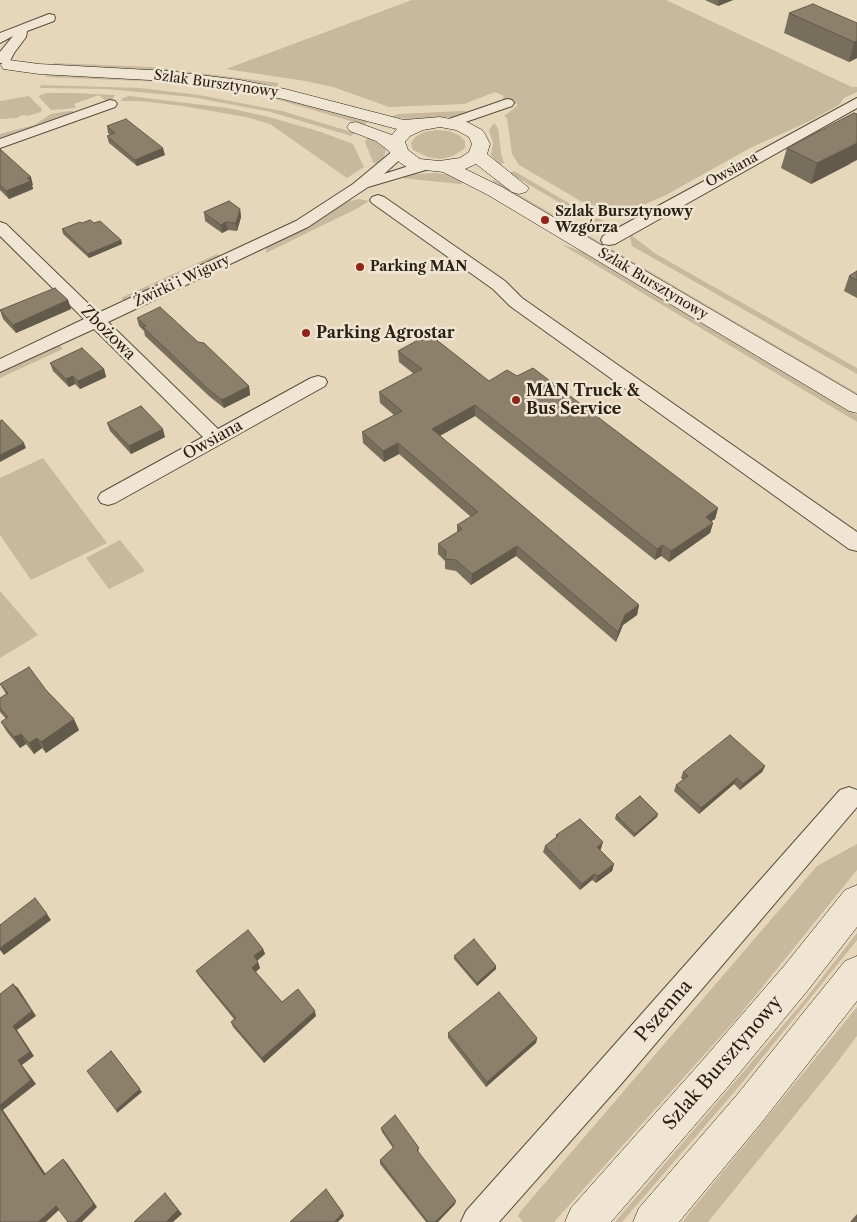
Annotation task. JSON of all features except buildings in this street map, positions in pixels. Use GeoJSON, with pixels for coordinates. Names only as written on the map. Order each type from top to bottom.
{"type":"FeatureCollection","features":[{"type":"Feature","properties":{"kind":"main road","name":"Szlak Bursztynowy"},"geometry":{"type":"LineString","coordinates":[[4,69],[168,76],[240,85],[285,94],[375,119],[404,125],[440,122],[470,129],[476,134]]}},
{"type":"Feature","properties":{"kind":"main road","name":"Szlak Bursztynowy"},"geometry":{"type":"LineString","coordinates":[[4,69],[55,80],[115,82],[232,95],[289,107],[350,124],[382,137],[408,161],[424,166]]}},
{"type":"Feature","properties":{"kind":"main road"},"geometry":{"type":"LineString","coordinates":[[398,150],[399,137],[410,128],[419,125]]}},
{"type":"Feature","properties":{"kind":"main road"},"geometry":{"type":"LineString","coordinates":[[424,166],[447,167],[465,162],[477,155],[481,144],[476,134]]}},
{"type":"Feature","properties":{"kind":"main road","name":"Szlak Bursztynowy"},"geometry":{"type":"LineString","coordinates":[[477,155],[506,180],[857,384]]}},
{"type":"Feature","properties":{"kind":"main road","name":"Szlak Bursztynowy"},"geometry":{"type":"LineString","coordinates":[[447,167],[488,187],[857,405]]}},
{"type":"Feature","properties":{"kind":"main road","name":"Szlak Bursztynowy"},"geometry":{"type":"LineString","coordinates":[[585,1222],[796,978],[857,901]]}},
{"type":"Feature","properties":{"kind":"main road"},"geometry":{"type":"LineString","coordinates":[[653,1222],[748,1109],[857,973]]}},
{"type":"Feature","properties":{"kind":"street"},"geometry":{"type":"LineString","coordinates":[[4,69],[10,33],[48,18]]}},
{"type":"Feature","properties":{"kind":"street","name":"Owsiana"},"geometry":{"type":"LineString","coordinates":[[609,240],[857,102]]}},
{"type":"Feature","properties":{"kind":"street"},"geometry":{"type":"LineString","coordinates":[[451,124],[507,103],[476,134]]}},
{"type":"Feature","properties":{"kind":"street"},"geometry":{"type":"LineString","coordinates":[[0,144],[110,104]]}},
{"type":"Feature","properties":{"kind":"street","name":"Żwirki i Wigury"},"geometry":{"type":"LineString","coordinates":[[0,366],[302,224],[359,187],[398,150]]}},
{"type":"Feature","properties":{"kind":"street","name":"Żwirki i Wigury"},"geometry":{"type":"LineString","coordinates":[[359,187],[424,166]]}},
{"type":"Feature","properties":{"kind":"street"},"geometry":{"type":"LineString","coordinates":[[378,200],[499,285],[516,302],[857,543]]}},
{"type":"Feature","properties":{"kind":"street","name":"Zbożowa"},"geometry":{"type":"LineString","coordinates":[[0,227],[216,438]]}},
{"type":"Feature","properties":{"kind":"street","name":"Owsiana"},"geometry":{"type":"LineString","coordinates":[[108,498],[318,382]]}},
{"type":"Feature","properties":{"kind":"street","name":"Pszenna"},"geometry":{"type":"LineString","coordinates":[[477,1222],[611,1072],[849,798]]}},
{"type":"Feature","properties":{"kind":"shaded area"},"geometry":{"type":"Polygon","coordinates":[[[412,0],[666,0],[852,87],[857,87],[857,92],[844,98],[839,105],[810,121],[750,148],[666,195],[616,217],[591,207],[519,165],[512,154],[507,118],[504,116],[518,105],[502,98],[504,96],[495,92],[464,104],[389,107],[333,87],[226,69],[412,0]]]}},
{"type":"Feature","properties":{"kind":"shaded area"},"geometry":{"type":"Polygon","coordinates":[[[54,63],[152,67],[279,83],[277,86],[262,85],[170,72],[53,66],[54,63]]]}},
{"type":"Feature","properties":{"kind":"shaded area"},"geometry":{"type":"Polygon","coordinates":[[[47,74],[165,80],[237,89],[281,98],[368,122],[364,125],[279,100],[235,91],[164,82],[46,77],[47,74]]]}},
{"type":"Feature","properties":{"kind":"shaded area"},"geometry":{"type":"Polygon","coordinates":[[[41,85],[140,88],[199,95],[282,111],[355,133],[351,136],[271,112],[192,97],[106,89],[40,88],[41,85]]]}},
{"type":"Feature","properties":{"kind":"shaded area"},"geometry":{"type":"Polygon","coordinates":[[[47,93],[115,95],[112,101],[106,101],[99,95],[74,104],[76,108],[51,110],[38,96],[47,93]]]}},
{"type":"Feature","properties":{"kind":"shaded area"},"geometry":{"type":"Polygon","coordinates":[[[29,96],[42,109],[41,112],[28,116],[22,115],[17,118],[0,119],[0,101],[29,96]]]}},
{"type":"Feature","properties":{"kind":"shaded area"},"geometry":{"type":"Polygon","coordinates":[[[129,96],[228,108],[269,117],[321,132],[353,144],[364,167],[347,178],[270,124],[246,117],[183,106],[140,101],[121,101],[129,96]]]}},
{"type":"Feature","properties":{"kind":"shaded area"},"geometry":{"type":"Polygon","coordinates":[[[69,111],[74,113],[0,141],[0,134],[34,125],[51,114],[69,111]]]}},
{"type":"Feature","properties":{"kind":"shaded area"},"geometry":{"type":"Polygon","coordinates":[[[470,112],[454,117],[410,119],[390,117],[398,114],[470,112]]]}},
{"type":"Feature","properties":{"kind":"shaded area"},"geometry":{"type":"Polygon","coordinates":[[[494,123],[498,128],[504,163],[500,165],[491,155],[493,143],[489,130],[494,123]]]}},
{"type":"Feature","properties":{"kind":"shaded area"},"geometry":{"type":"Polygon","coordinates":[[[436,130],[449,131],[459,135],[465,141],[465,148],[453,156],[441,159],[428,157],[413,150],[411,143],[415,137],[424,132],[436,130]]]}},
{"type":"Feature","properties":{"kind":"shaded area"},"geometry":{"type":"Polygon","coordinates":[[[368,136],[386,149],[384,158],[378,165],[373,162],[365,142],[368,136]]]}},
{"type":"Feature","properties":{"kind":"shaded area"},"geometry":{"type":"Polygon","coordinates":[[[514,171],[584,212],[615,226],[596,224],[509,173],[514,171]]]}},
{"type":"Feature","properties":{"kind":"shaded area"},"geometry":{"type":"Polygon","coordinates":[[[437,173],[449,175],[467,182],[460,184],[401,178],[414,174],[437,173]]]}},
{"type":"Feature","properties":{"kind":"shaded area"},"geometry":{"type":"Polygon","coordinates":[[[494,180],[857,393],[857,395],[492,181],[494,180]]]}},
{"type":"Feature","properties":{"kind":"shaded area"},"geometry":{"type":"Polygon","coordinates":[[[359,199],[369,201],[266,253],[266,248],[312,225],[346,202],[359,199]]]}},
{"type":"Feature","properties":{"kind":"shaded area"},"geometry":{"type":"Polygon","coordinates":[[[631,235],[656,254],[857,368],[857,374],[632,246],[631,235]]]}},
{"type":"Feature","properties":{"kind":"shaded area"},"geometry":{"type":"Polygon","coordinates":[[[561,244],[583,252],[857,415],[857,422],[561,244]]]}},
{"type":"Feature","properties":{"kind":"shaded area"},"geometry":{"type":"Polygon","coordinates":[[[217,254],[220,256],[124,301],[121,298],[217,254]]]}},
{"type":"Feature","properties":{"kind":"shaded area"},"geometry":{"type":"Polygon","coordinates":[[[60,345],[63,349],[0,378],[0,373],[60,345]]]}},
{"type":"Feature","properties":{"kind":"shaded area"},"geometry":{"type":"Polygon","coordinates":[[[43,458],[107,543],[31,580],[0,535],[0,478],[43,458]]]}},
{"type":"Feature","properties":{"kind":"shaded area"},"geometry":{"type":"Polygon","coordinates":[[[120,540],[145,571],[109,589],[86,558],[120,540]]]}},
{"type":"Feature","properties":{"kind":"shaded area"},"geometry":{"type":"Polygon","coordinates":[[[0,591],[38,635],[0,658],[0,591]]]}},
{"type":"Feature","properties":{"kind":"shaded area"},"geometry":{"type":"Polygon","coordinates":[[[857,844],[857,870],[738,1017],[554,1222],[523,1222],[518,1216],[520,1212],[817,866],[857,844]]]}},
{"type":"Feature","properties":{"kind":"shaded area"},"geometry":{"type":"Polygon","coordinates":[[[857,933],[857,940],[742,1083],[622,1222],[615,1222],[803,1002],[857,933]]]}},
{"type":"Feature","properties":{"kind":"shaded area"},"geometry":{"type":"Polygon","coordinates":[[[857,1007],[857,1036],[708,1222],[682,1222],[857,1007]]]}},
{"type":"Feature","properties":{"kind":"place","name":"Szlak Bursztynowy Wzgórza"},"geometry":{"type":"Point","coordinates":[545,220]}},
{"type":"Feature","properties":{"kind":"place","name":"Parking MAN"},"geometry":{"type":"Point","coordinates":[360,267]}},
{"type":"Feature","properties":{"kind":"place","name":"Parking Agrostar"},"geometry":{"type":"Point","coordinates":[306,333]}},
{"type":"Feature","properties":{"kind":"place","name":"MAN Truck & Bus Service"},"geometry":{"type":"Point","coordinates":[516,400]}}]}
